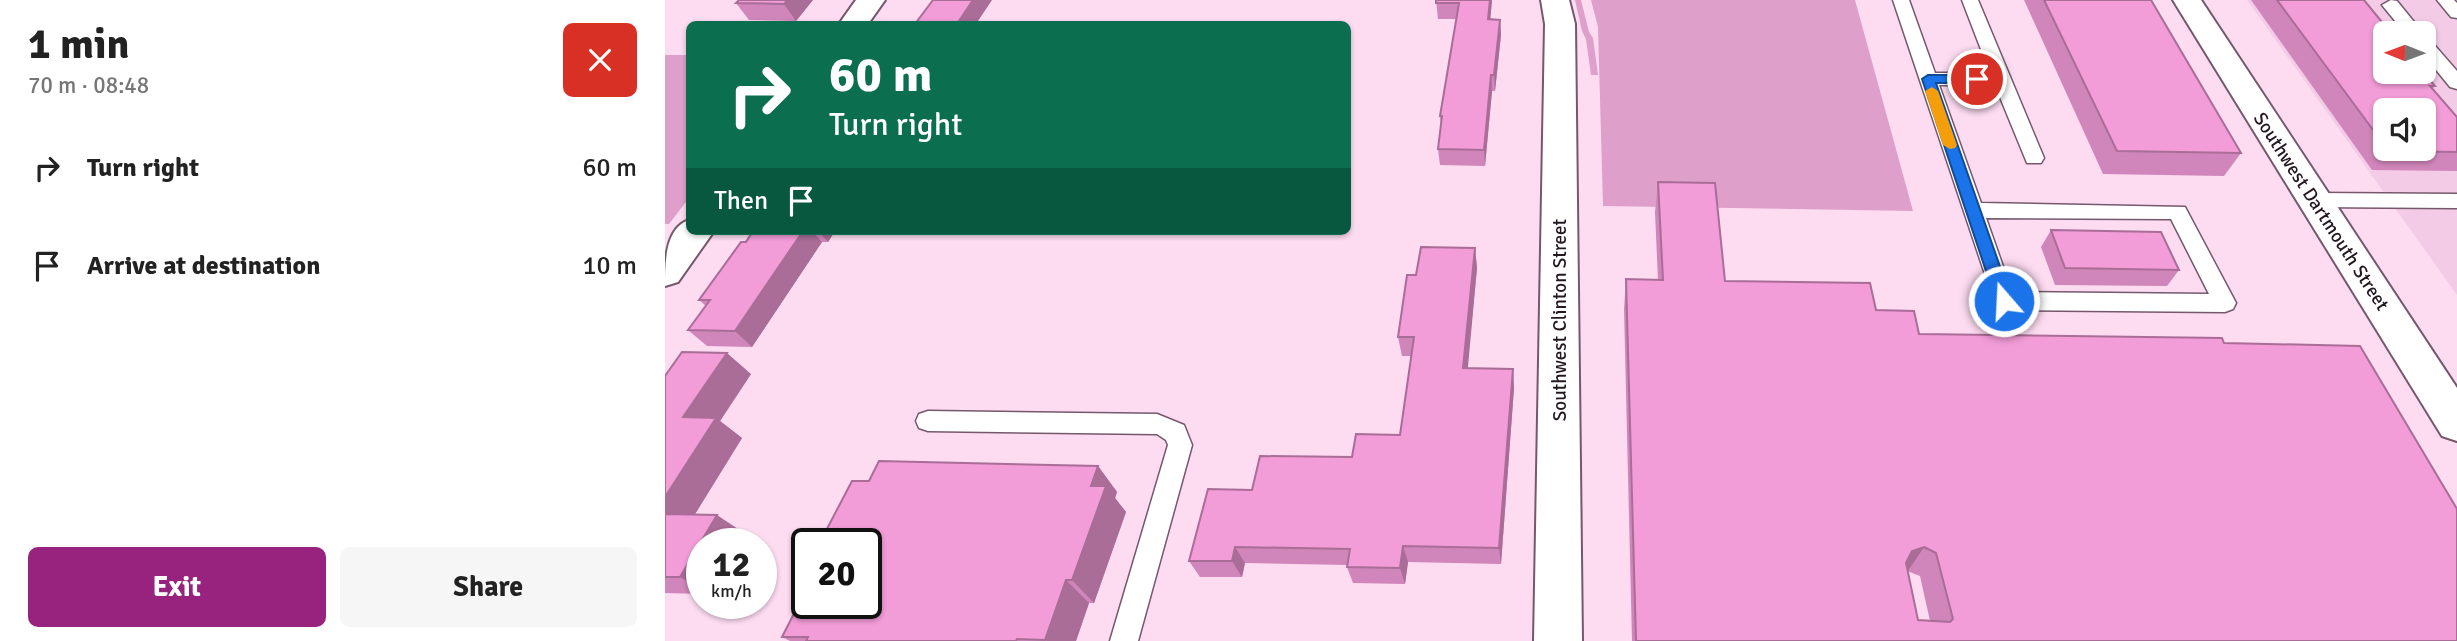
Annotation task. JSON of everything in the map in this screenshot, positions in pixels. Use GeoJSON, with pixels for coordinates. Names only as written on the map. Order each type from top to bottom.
{"type":"FeatureCollection","features":[{"type":"Feature","properties":{"kind":"street"},"geometry":{"type":"LineString","coordinates":[[855,21],[871,0]]}},
{"type":"Feature","properties":{"kind":"street","name":"Southwest Clinton Street"},"geometry":{"type":"LineString","coordinates":[[1555,0],[1560,24],[1558,641]]}},
{"type":"Feature","properties":{"kind":"street","name":"Southwest Dartmouth Street"},"geometry":{"type":"LineString","coordinates":[[2187,0],[2457,423]]}},
{"type":"Feature","properties":{"kind":"street"},"geometry":{"type":"LineString","coordinates":[[665,272],[693,235]]}},
{"type":"Feature","properties":{"kind":"lane"},"geometry":{"type":"LineString","coordinates":[[1901,0],[1973,211],[2004,301],[2225,303],[2178,212],[1973,211]]}},
{"type":"Feature","properties":{"kind":"lane"},"geometry":{"type":"LineString","coordinates":[[1970,0],[2034,158]]}},
{"type":"Feature","properties":{"kind":"lane"},"geometry":{"type":"LineString","coordinates":[[2445,0],[2457,13]]}},
{"type":"Feature","properties":{"kind":"lane"},"geometry":{"type":"LineString","coordinates":[[2391,5],[2404,21]]}},
{"type":"Feature","properties":{"kind":"lane"},"geometry":{"type":"LineString","coordinates":[[2448,61],[2457,83]]}},
{"type":"Feature","properties":{"kind":"lane"},"geometry":{"type":"LineString","coordinates":[[1928,79],[2002,79]]}},
{"type":"Feature","properties":{"kind":"lane"},"geometry":{"type":"LineString","coordinates":[[2314,200],[2456,202]]}},
{"type":"Feature","properties":{"kind":"lane"},"geometry":{"type":"LineString","coordinates":[[928,421],[1157,424],[1170,427],[1178,434],[1180,445],[1124,641]]}},
{"type":"Feature","properties":{"kind":"shaded area"},"geometry":{"type":"Polygon","coordinates":[[[1575,0],[1581,0],[1593,38],[1598,75],[1591,75],[1586,39],[1575,0]]]}},
{"type":"Feature","properties":{"kind":"shaded area"},"geometry":{"type":"Polygon","coordinates":[[[1591,0],[1855,0],[1913,211],[1603,206],[1598,27],[1591,0]]]}},
{"type":"Feature","properties":{"kind":"shaded area"},"geometry":{"type":"Polygon","coordinates":[[[2247,0],[2457,0],[2457,295],[2247,0]]]}},
{"type":"Feature","properties":{"kind":"shaded area"},"geometry":{"type":"Polygon","coordinates":[[[665,55],[686,55],[686,202],[669,224],[665,224],[665,55]]]}},
{"type":"Feature","properties":{"kind":"building"},"geometry":{"type":"Polygon","coordinates":[[[739,0],[787,0],[784,4],[736,3],[739,0]]]}},
{"type":"Feature","properties":{"kind":"building"},"geometry":{"type":"Polygon","coordinates":[[[933,0],[973,0],[959,21],[917,21],[933,0]]]}},
{"type":"Feature","properties":{"kind":"building"},"geometry":{"type":"Polygon","coordinates":[[[1436,0],[1490,0],[1488,19],[1500,20],[1494,75],[1491,75],[1484,150],[1438,149],[1440,116],[1459,3],[1436,3],[1436,0]]]}},
{"type":"Feature","properties":{"kind":"building"},"geometry":{"type":"Polygon","coordinates":[[[2044,0],[2151,0],[2241,153],[2117,151],[2044,0]]]}},
{"type":"Feature","properties":{"kind":"building"},"geometry":{"type":"Polygon","coordinates":[[[2277,0],[2364,0],[2381,21],[2373,21],[2373,84],[2433,84],[2435,86],[2430,86],[2457,117],[2457,152],[2436,152],[2436,98],[2373,98],[2373,130],[2277,0]]]}},
{"type":"Feature","properties":{"kind":"building"},"geometry":{"type":"Polygon","coordinates":[[[1658,182],[1715,183],[1725,281],[1870,283],[1876,310],[1914,311],[1919,334],[2222,338],[2224,343],[2360,346],[2457,509],[2457,641],[1636,641],[1626,279],[1663,280],[1658,182]],[[1924,547],[1912,551],[1906,563],[1918,620],[1950,622],[1953,619],[1936,553],[1924,547]]]}},
{"type":"Feature","properties":{"kind":"building"},"geometry":{"type":"Polygon","coordinates":[[[2051,230],[2161,232],[2179,270],[2065,268],[2051,230]]]}},
{"type":"Feature","properties":{"kind":"building"},"geometry":{"type":"Polygon","coordinates":[[[750,235],[800,235],[735,331],[688,330],[710,300],[699,300],[741,242],[746,242],[750,235]]]}},
{"type":"Feature","properties":{"kind":"building"},"geometry":{"type":"Polygon","coordinates":[[[1421,247],[1475,248],[1463,368],[1513,369],[1499,548],[1403,546],[1400,568],[1347,567],[1350,549],[1235,547],[1232,561],[1189,561],[1208,489],[1252,490],[1260,456],[1352,457],[1356,434],[1400,435],[1414,337],[1398,337],[1407,275],[1416,275],[1421,247]]]}},
{"type":"Feature","properties":{"kind":"building"},"geometry":{"type":"Polygon","coordinates":[[[682,352],[727,353],[683,417],[716,418],[665,497],[665,376],[682,352]]]}},
{"type":"Feature","properties":{"kind":"building"},"geometry":{"type":"Polygon","coordinates":[[[879,461],[1098,466],[1091,486],[1106,486],[1072,580],[1066,580],[1045,640],[806,641],[808,637],[782,637],[791,619],[882,619],[882,528],[827,528],[852,481],[869,481],[879,461]]]}},
{"type":"Feature","properties":{"kind":"building"},"geometry":{"type":"Polygon","coordinates":[[[665,514],[717,515],[709,528],[686,528],[686,567],[680,577],[665,577],[665,514]]]}},
{"type":"Feature","properties":{"kind":"slow traffic"},"geometry":{"type":"LineString","coordinates":[[1932,91],[1950,145]]}},
{"type":"Feature","properties":{"kind":"route"},"geometry":{"type":"LineString","coordinates":[[1977,79],[1928,79],[2004,301]]}}]}
